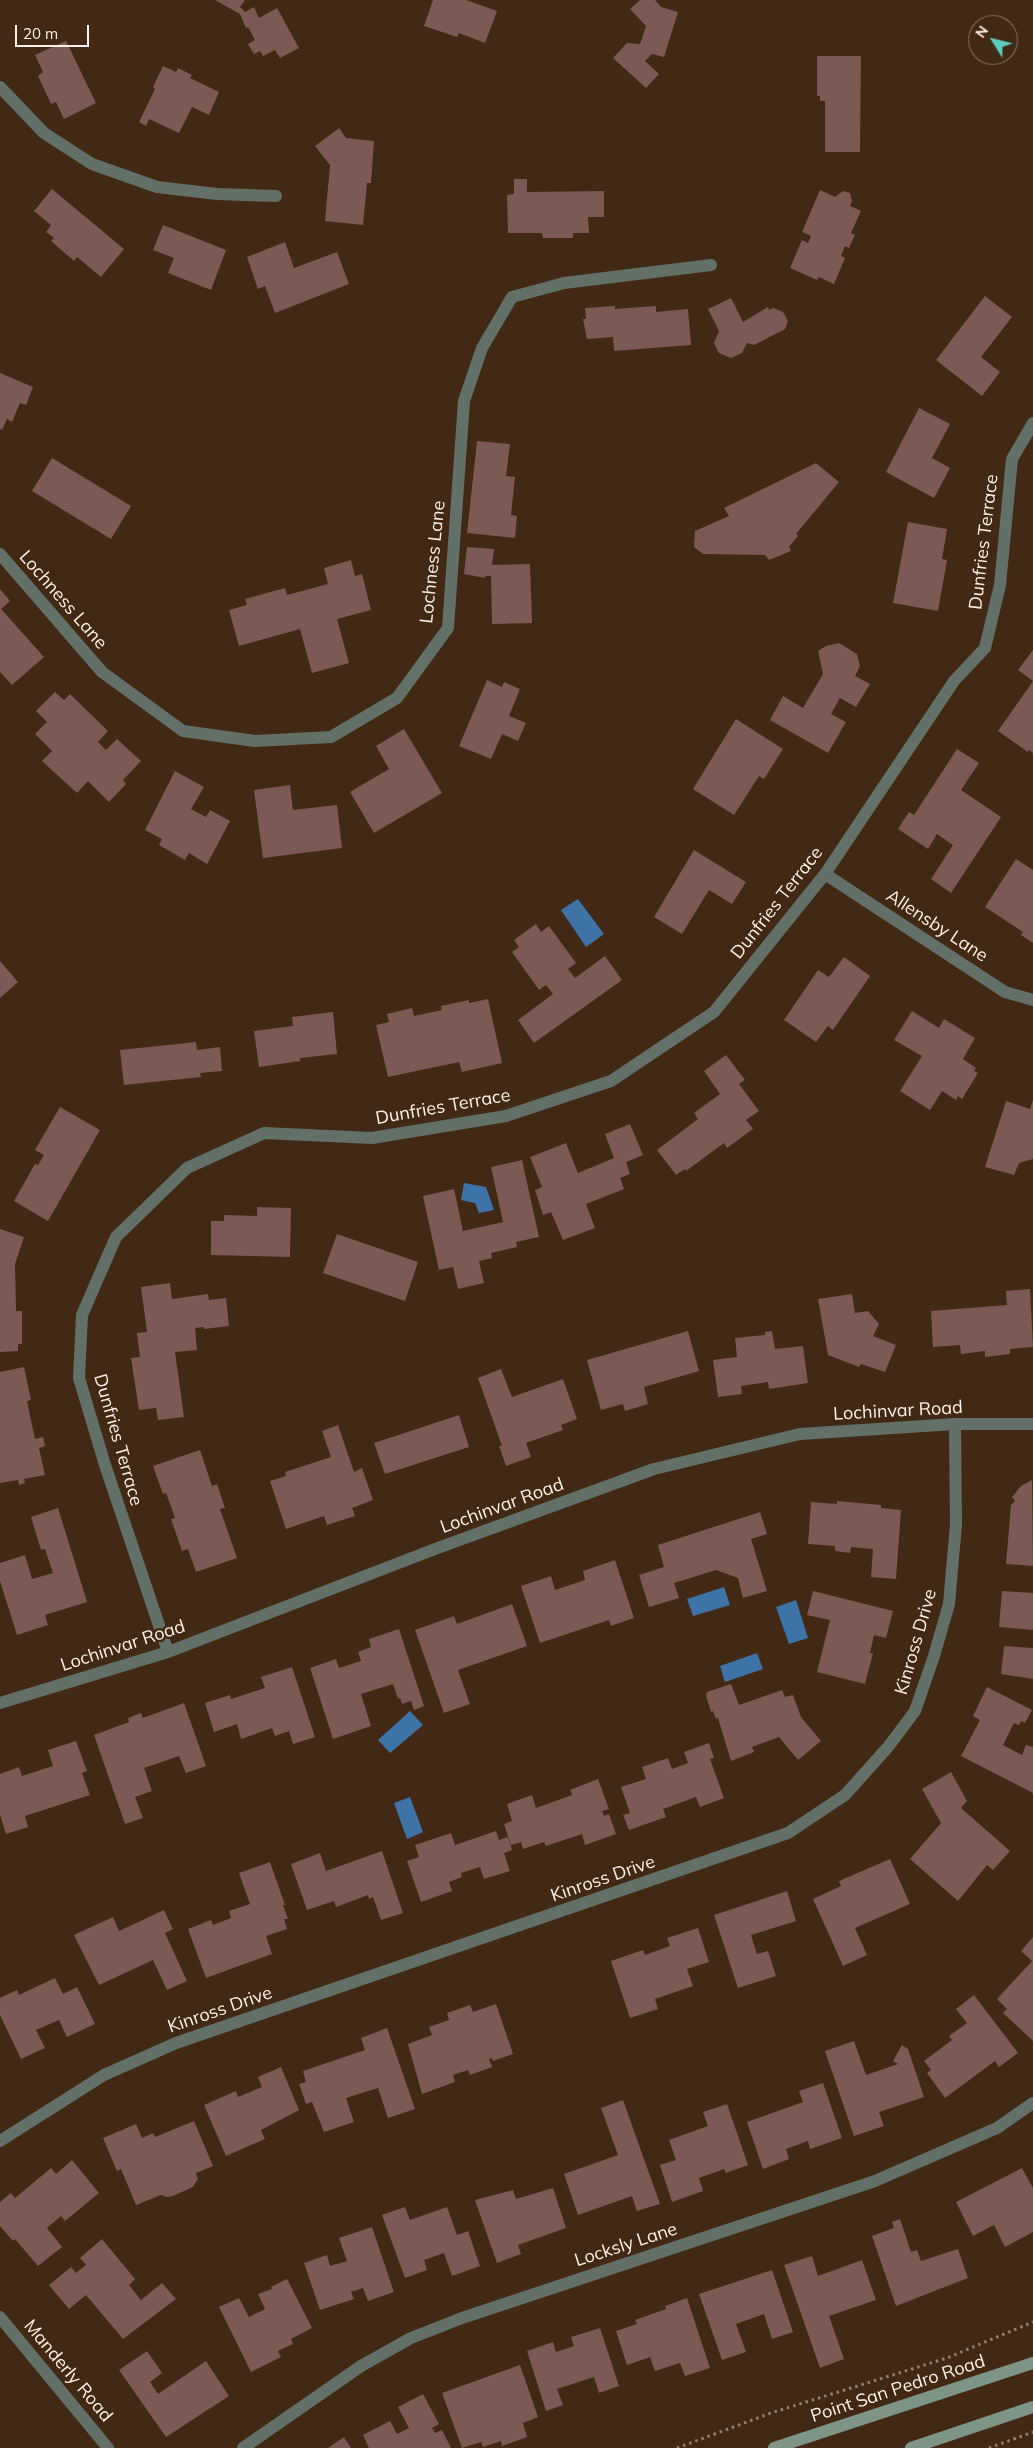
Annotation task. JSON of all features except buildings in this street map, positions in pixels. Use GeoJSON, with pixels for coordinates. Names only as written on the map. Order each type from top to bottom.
{"type":"FeatureCollection","features":[{"type":"Feature","properties":{"kind":"main road","name":"Point San Pedro Road"},"geometry":{"type":"LineString","coordinates":[[774,2448],[1033,2363]]}},
{"type":"Feature","properties":{"kind":"main road"},"geometry":{"type":"LineString","coordinates":[[910,2448],[1033,2407]]}},
{"type":"Feature","properties":{"kind":"street"},"geometry":{"type":"LineString","coordinates":[[0,88],[44,133],[92,164],[157,187],[217,194],[276,196]]}},
{"type":"Feature","properties":{"kind":"street","name":"Lochness Lane"},"geometry":{"type":"LineString","coordinates":[[0,554],[102,672],[183,731],[255,741],[331,737],[397,698],[448,628],[464,401],[482,348],[512,297],[564,283],[711,265]]}},
{"type":"Feature","properties":{"kind":"street","name":"Dunfries Terrace"},"geometry":{"type":"LineString","coordinates":[[168,1652],[104,1465],[79,1378],[82,1315],[116,1237],[186,1168],[264,1133],[372,1138],[506,1116],[611,1081],[714,1012],[825,874],[954,681],[985,648],[1000,586],[1012,459],[1033,423]]}},
{"type":"Feature","properties":{"kind":"street","name":"Allensby Lane"},"geometry":{"type":"LineString","coordinates":[[825,874],[1005,992],[1033,1000]]}},
{"type":"Feature","properties":{"kind":"street","name":"Lochinvar Road"},"geometry":{"type":"LineString","coordinates":[[0,1703],[168,1652],[435,1549],[654,1469],[800,1434],[954,1424],[1033,1424]]}},
{"type":"Feature","properties":{"kind":"street","name":"Kinross Drive"},"geometry":{"type":"LineString","coordinates":[[0,2141],[104,2074],[176,2043],[788,1833],[845,1795],[888,1747],[915,1711],[934,1656],[949,1604],[956,1524],[954,1424]]}},
{"type":"Feature","properties":{"kind":"street","name":"Locksly Lane"},"geometry":{"type":"LineString","coordinates":[[243,2448],[361,2366],[411,2338],[462,2318],[874,2181],[997,2128],[1033,2103]]}},
{"type":"Feature","properties":{"kind":"street","name":"Manderly Road"},"geometry":{"type":"LineString","coordinates":[[0,2317],[108,2448]]}},
{"type":"Feature","properties":{"kind":"path"},"geometry":{"type":"LineString","coordinates":[[677,2448],[771,2413],[946,2358],[1033,2322]]}},
{"type":"Feature","properties":{"kind":"path"},"geometry":{"type":"LineString","coordinates":[[989,2448],[1033,2432]]}},
{"type":"Feature","properties":{"kind":"water"},"geometry":{"type":"Polygon","coordinates":[[[578,899],[604,934],[586,947],[561,910],[578,899]]]}},
{"type":"Feature","properties":{"kind":"water"},"geometry":{"type":"Polygon","coordinates":[[[464,1183],[486,1187],[494,1210],[479,1213],[475,1203],[461,1200],[464,1183]]]}},
{"type":"Feature","properties":{"kind":"water"},"geometry":{"type":"Polygon","coordinates":[[[724,1587],[730,1605],[693,1616],[687,1599],[724,1587]]]}},
{"type":"Feature","properties":{"kind":"water"},"geometry":{"type":"Polygon","coordinates":[[[796,1600],[808,1638],[789,1644],[776,1607],[796,1600]]]}},
{"type":"Feature","properties":{"kind":"water"},"geometry":{"type":"Polygon","coordinates":[[[757,1653],[763,1669],[725,1682],[720,1666],[757,1653]]]}},
{"type":"Feature","properties":{"kind":"water"},"geometry":{"type":"Polygon","coordinates":[[[410,1711],[423,1725],[390,1753],[378,1740],[410,1711]]]}},
{"type":"Feature","properties":{"kind":"water"},"geometry":{"type":"Polygon","coordinates":[[[410,1797],[423,1832],[407,1839],[394,1803],[410,1797]]]}}]}
